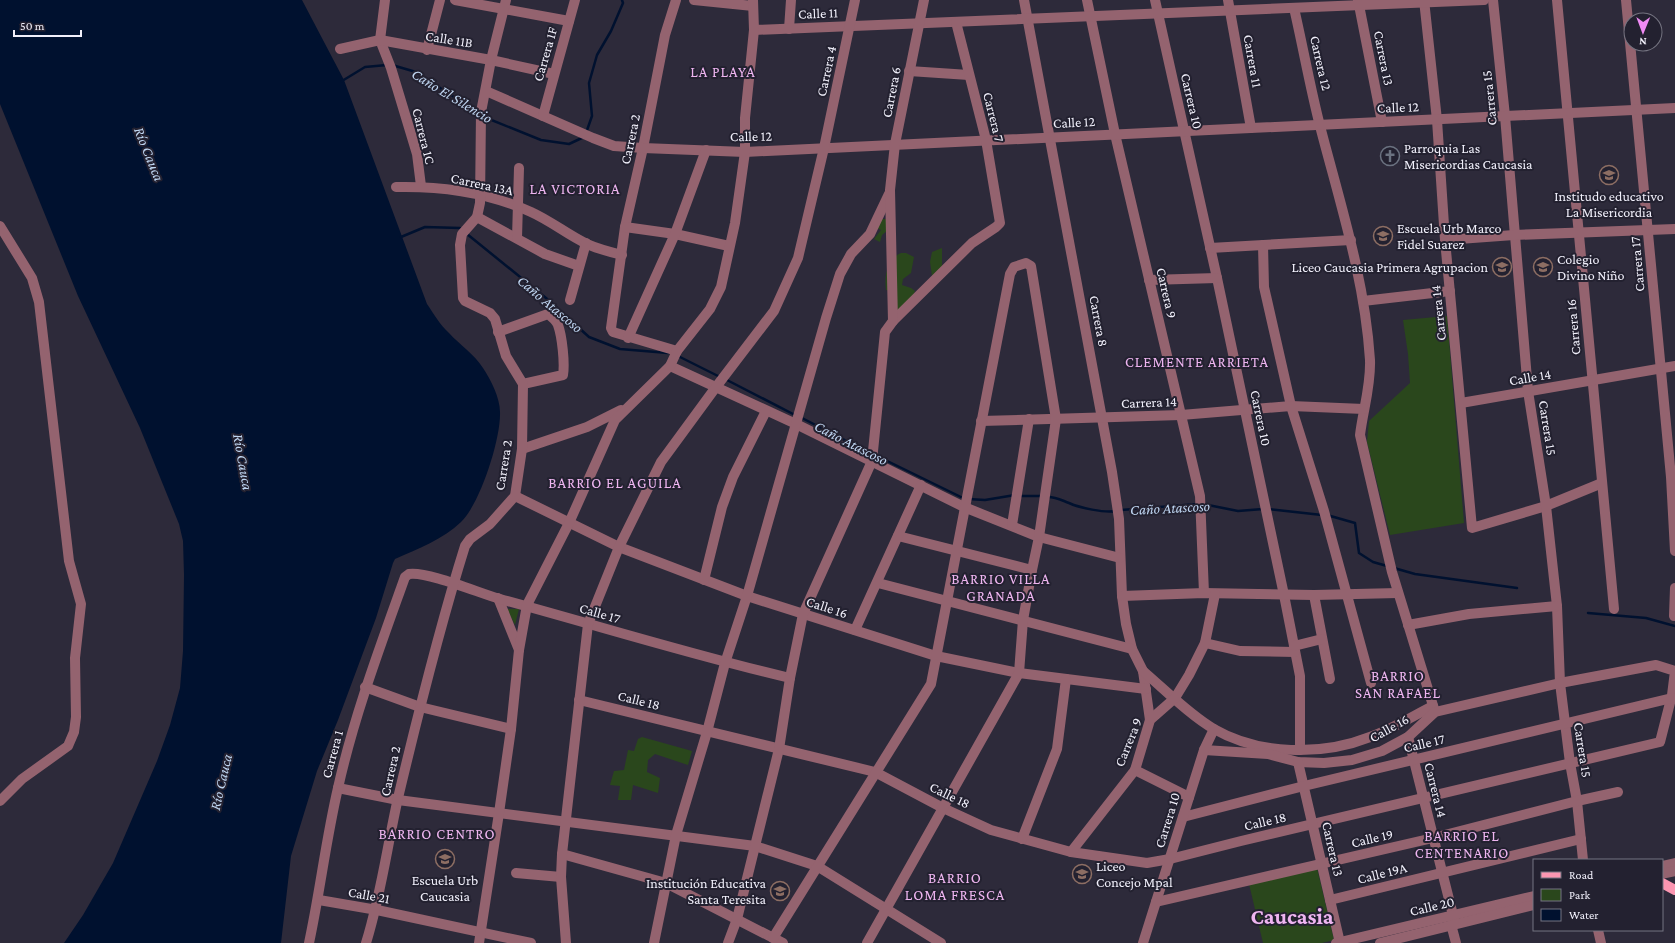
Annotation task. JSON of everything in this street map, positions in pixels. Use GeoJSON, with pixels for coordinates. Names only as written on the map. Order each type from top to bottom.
{"type":"FeatureCollection","features":[{"type":"Feature","properties":{"kind":"main road"},"geometry":{"type":"LineString","coordinates":[[1663,884],[1675,890]]}},
{"type":"Feature","properties":{"kind":"street","name":"Carrera 1C"},"geometry":{"type":"LineString","coordinates":[[385,0],[380,40],[417,154],[421,186]]}},
{"type":"Feature","properties":{"kind":"street"},"geometry":{"type":"LineString","coordinates":[[427,50],[440,0]]}},
{"type":"Feature","properties":{"kind":"street"},"geometry":{"type":"LineString","coordinates":[[455,0],[505,4],[569,21]]}},
{"type":"Feature","properties":{"kind":"street","name":"Carrera 1F"},"geometry":{"type":"LineString","coordinates":[[543,116],[575,0]]}},
{"type":"Feature","properties":{"kind":"street","name":"Carrera 2"},"geometry":{"type":"LineString","coordinates":[[628,338],[613,332],[611,328],[625,227],[643,148],[665,35],[676,0]]}},
{"type":"Feature","properties":{"kind":"street"},"geometry":{"type":"LineString","coordinates":[[479,943],[511,730],[519,650],[527,606],[569,523],[615,420],[674,358],[710,309],[721,287],[735,223],[745,152],[745,118],[754,30],[753,3],[694,0]]}},
{"type":"Feature","properties":{"kind":"street"},"geometry":{"type":"LineString","coordinates":[[789,28],[791,0]]}},
{"type":"Feature","properties":{"kind":"street","name":"Carrera 4"},"geometry":{"type":"LineString","coordinates":[[566,943],[561,877],[562,854],[588,624],[619,548],[661,462],[774,311],[798,258],[824,148],[855,0]]}},
{"type":"Feature","properties":{"kind":"street","name":"Carrera 6"},"geometry":{"type":"LineString","coordinates":[[890,190],[895,144],[924,0]]}},
{"type":"Feature","properties":{"kind":"street","name":"Carrera 8"},"geometry":{"type":"LineString","coordinates":[[1024,0],[1103,417],[1119,519],[1122,596],[1132,648],[1143,671]]}},
{"type":"Feature","properties":{"kind":"street","name":"Carrera 9"},"geometry":{"type":"LineString","coordinates":[[1087,0],[1089,17],[1115,134],[1200,496],[1204,593]]}},
{"type":"Feature","properties":{"kind":"street","name":"Carrera 10"},"geometry":{"type":"LineString","coordinates":[[1155,0],[1267,510],[1300,676],[1300,750]]}},
{"type":"Feature","properties":{"kind":"street","name":"Carrera 11"},"geometry":{"type":"LineString","coordinates":[[1228,0],[1251,128]]}},
{"type":"Feature","properties":{"kind":"street","name":"Calle 11"},"geometry":{"type":"LineString","coordinates":[[754,30],[1294,8],[1359,3],[1484,0]]}},
{"type":"Feature","properties":{"kind":"street","name":"Carrera 15"},"geometry":{"type":"LineString","coordinates":[[1493,0],[1505,116],[1528,391],[1546,506],[1556,606],[1560,683],[1564,724],[1577,801],[1583,859]]}},
{"type":"Feature","properties":{"kind":"street","name":"Carrera 16"},"geometry":{"type":"LineString","coordinates":[[1557,0],[1614,609]]}},
{"type":"Feature","properties":{"kind":"street","name":"Carrera 17"},"geometry":{"type":"LineString","coordinates":[[1626,0],[1661,368],[1673,477],[1675,551]]}},
{"type":"Feature","properties":{"kind":"street","name":"Carrera 14"},"geometry":{"type":"LineString","coordinates":[[1424,1],[1437,120],[1445,240],[1472,528],[1546,506]]}},
{"type":"Feature","properties":{"kind":"street","name":"Carrera 13"},"geometry":{"type":"LineString","coordinates":[[1359,3],[1382,122]]}},
{"type":"Feature","properties":{"kind":"street"},"geometry":{"type":"LineString","coordinates":[[498,332],[548,314],[554,318],[558,324],[562,351],[563,375],[523,384],[506,356],[498,332],[496,318],[490,313],[465,302],[463,298],[460,245],[465,231],[477,217],[480,196],[481,112],[491,60],[505,4]]}},
{"type":"Feature","properties":{"kind":"street","name":"Carrera 12"},"geometry":{"type":"LineString","coordinates":[[1294,8],[1320,124],[1351,240],[1363,301],[1370,361],[1369,388],[1360,435],[1391,568],[1434,709]]}},
{"type":"Feature","properties":{"kind":"street","name":"Carrera 7"},"geometry":{"type":"LineString","coordinates":[[893,321],[972,243],[999,225],[1000,220],[986,140],[956,22]]}},
{"type":"Feature","properties":{"kind":"street","name":"Calle 11B"},"geometry":{"type":"LineString","coordinates":[[340,49],[380,40],[427,50],[491,60],[554,74]]}},
{"type":"Feature","properties":{"kind":"street"},"geometry":{"type":"LineString","coordinates":[[909,71],[969,75]]}},
{"type":"Feature","properties":{"kind":"street","name":"Calle 12"},"geometry":{"type":"LineString","coordinates":[[486,91],[614,146],[745,152],[1675,108]]}},
{"type":"Feature","properties":{"kind":"street"},"geometry":{"type":"LineString","coordinates":[[706,150],[675,234],[628,338],[721,380],[766,411],[797,419],[872,456],[921,486],[965,501],[1012,525],[1040,537],[1120,558]]}},
{"type":"Feature","properties":{"kind":"street"},"geometry":{"type":"LineString","coordinates":[[517,238],[519,168]]}},
{"type":"Feature","properties":{"kind":"street","name":"Carrera 13A"},"geometry":{"type":"LineString","coordinates":[[396,187],[421,186],[480,196],[518,206],[532,212],[586,243],[601,250],[622,255]]}},
{"type":"Feature","properties":{"kind":"street"},"geometry":{"type":"LineString","coordinates":[[728,943],[737,920],[779,749],[790,678],[803,614],[872,456],[885,332],[893,321],[890,190]]}},
{"type":"Feature","properties":{"kind":"street"},"geometry":{"type":"LineString","coordinates":[[654,943],[676,835],[707,732],[725,663],[747,596],[840,274],[851,254],[870,234],[890,190]]}},
{"type":"Feature","properties":{"kind":"street"},"geometry":{"type":"LineString","coordinates":[[477,217],[546,254],[579,266]]}},
{"type":"Feature","properties":{"kind":"street"},"geometry":{"type":"LineString","coordinates":[[0,226],[32,278],[39,302],[69,561],[81,604],[75,658],[74,732],[68,746],[22,779],[0,801]]}},
{"type":"Feature","properties":{"kind":"street"},"geometry":{"type":"LineString","coordinates":[[625,227],[675,234],[729,246]]}},
{"type":"Feature","properties":{"kind":"street"},"geometry":{"type":"LineString","coordinates":[[1445,240],[1514,235],[1579,234],[1675,229]]}},
{"type":"Feature","properties":{"kind":"street"},"geometry":{"type":"LineString","coordinates":[[1210,248],[1351,240]]}},
{"type":"Feature","properties":{"kind":"street"},"geometry":{"type":"LineString","coordinates":[[570,300],[586,243]]}},
{"type":"Feature","properties":{"kind":"street"},"geometry":{"type":"LineString","coordinates":[[1263,245],[1264,287],[1291,406],[1325,515],[1371,683]]}},
{"type":"Feature","properties":{"kind":"street"},"geometry":{"type":"LineString","coordinates":[[773,938],[931,684],[965,501],[1010,274],[1014,267],[1026,263],[1031,266],[1056,419],[1044,498],[1040,537],[1032,570],[1024,620],[1019,672],[867,943]]}},
{"type":"Feature","properties":{"kind":"street"},"geometry":{"type":"LineString","coordinates":[[1149,280],[1217,278]]}},
{"type":"Feature","properties":{"kind":"street"},"geometry":{"type":"LineString","coordinates":[[1363,301],[1450,291]]}},
{"type":"Feature","properties":{"kind":"street","name":"Calle 14"},"geometry":{"type":"LineString","coordinates":[[1461,403],[1675,366]]}},
{"type":"Feature","properties":{"kind":"street","name":"Carrera 2"},"geometry":{"type":"LineString","coordinates":[[366,943],[377,910],[398,800],[420,707],[453,584],[465,546],[470,538],[490,524],[515,496],[522,449],[523,384]]}},
{"type":"Feature","properties":{"kind":"street"},"geometry":{"type":"LineString","coordinates":[[522,449],[587,426],[630,405]]}},
{"type":"Feature","properties":{"kind":"street","name":"Carrera 14"},"geometry":{"type":"LineString","coordinates":[[982,421],[1181,415],[1291,406],[1364,409]]}},
{"type":"Feature","properties":{"kind":"street"},"geometry":{"type":"LineString","coordinates":[[704,580],[722,507],[732,477],[766,411]]}},
{"type":"Feature","properties":{"kind":"street"},"geometry":{"type":"LineString","coordinates":[[1012,525],[1029,420]]}},
{"type":"Feature","properties":{"kind":"street"},"geometry":{"type":"LineString","coordinates":[[1546,506],[1602,484]]}},
{"type":"Feature","properties":{"kind":"street"},"geometry":{"type":"LineString","coordinates":[[855,630],[921,486]]}},
{"type":"Feature","properties":{"kind":"street","name":"Calle 16"},"geometry":{"type":"LineString","coordinates":[[515,496],[619,548],[747,596],[936,656],[1019,672],[1146,689]]}},
{"type":"Feature","properties":{"kind":"street"},"geometry":{"type":"LineString","coordinates":[[898,536],[1032,570]]}},
{"type":"Feature","properties":{"kind":"street","name":"Calle 17"},"geometry":{"type":"LineString","coordinates":[[405,577],[414,573],[725,663],[790,678]]}},
{"type":"Feature","properties":{"kind":"street","name":"Carrera 1"},"geometry":{"type":"LineString","coordinates":[[309,943],[338,788],[365,687],[405,577]]}},
{"type":"Feature","properties":{"kind":"street"},"geometry":{"type":"LineString","coordinates":[[878,582],[1132,648]]}},
{"type":"Feature","properties":{"kind":"street"},"geometry":{"type":"LineString","coordinates":[[1674,616],[1675,588]]}},
{"type":"Feature","properties":{"kind":"street"},"geometry":{"type":"LineString","coordinates":[[1122,596],[1204,593],[1314,596],[1398,592]]}},
{"type":"Feature","properties":{"kind":"street","name":"Carrera 9"},"geometry":{"type":"LineString","coordinates":[[1071,852],[1135,770],[1150,720],[1175,698],[1189,675],[1205,643],[1215,594]]}},
{"type":"Feature","properties":{"kind":"street"},"geometry":{"type":"LineString","coordinates":[[1314,596],[1330,679]]}},
{"type":"Feature","properties":{"kind":"street"},"geometry":{"type":"LineString","coordinates":[[498,598],[519,650]]}},
{"type":"Feature","properties":{"kind":"street"},"geometry":{"type":"LineString","coordinates":[[1408,625],[1469,614],[1556,606]]}},
{"type":"Feature","properties":{"kind":"street"},"geometry":{"type":"LineString","coordinates":[[1205,643],[1240,651],[1294,649],[1322,639]]}},
{"type":"Feature","properties":{"kind":"street","name":"Calle 16"},"geometry":{"type":"LineString","coordinates":[[1143,671],[1214,729],[1255,745],[1300,750],[1336,747],[1370,737],[1434,709],[1560,683],[1656,666],[1675,670]]}},
{"type":"Feature","properties":{"kind":"street"},"geometry":{"type":"LineString","coordinates":[[1672,698],[1675,670]]}},
{"type":"Feature","properties":{"kind":"street"},"geometry":{"type":"LineString","coordinates":[[1143,671],[1150,720]]}},
{"type":"Feature","properties":{"kind":"street"},"geometry":{"type":"LineString","coordinates":[[1022,839],[1057,749],[1066,679]]}},
{"type":"Feature","properties":{"kind":"street"},"geometry":{"type":"LineString","coordinates":[[365,687],[420,707],[511,730]]}},
{"type":"Feature","properties":{"kind":"street","name":"Calle 17"},"geometry":{"type":"LineString","coordinates":[[1183,817],[1304,786],[1672,698]]}},
{"type":"Feature","properties":{"kind":"street","name":"Calle 18"},"geometry":{"type":"LineString","coordinates":[[579,700],[875,772],[943,808],[991,830],[1071,852],[1147,863],[1170,859],[1660,742],[1672,698]]}},
{"type":"Feature","properties":{"kind":"street","name":"Calle 16"},"geometry":{"type":"LineString","coordinates":[[1204,750],[1268,754],[1298,762],[1324,763],[1352,760],[1382,751],[1408,737],[1434,709]]}},
{"type":"Feature","properties":{"kind":"street","name":"Carrera 10"},"geometry":{"type":"LineString","coordinates":[[1143,943],[1204,750],[1214,729]]}},
{"type":"Feature","properties":{"kind":"street","name":"Carrera 14"},"geometry":{"type":"LineString","coordinates":[[1408,737],[1434,838],[1453,920],[1456,943]]}},
{"type":"Feature","properties":{"kind":"street","name":"Carrera 13"},"geometry":{"type":"LineString","coordinates":[[1298,762],[1339,943]]}},
{"type":"Feature","properties":{"kind":"street"},"geometry":{"type":"LineString","coordinates":[[1135,770],[1189,797]]}},
{"type":"Feature","properties":{"kind":"street"},"geometry":{"type":"LineString","coordinates":[[338,788],[398,800],[755,846],[818,866],[941,943]]}},
{"type":"Feature","properties":{"kind":"street","name":"Calle 19"},"geometry":{"type":"LineString","coordinates":[[1156,902],[1434,838],[1577,801],[1618,792]]}},
{"type":"Feature","properties":{"kind":"street","name":"Calle 19A"},"geometry":{"type":"LineString","coordinates":[[1330,900],[1581,839]]}},
{"type":"Feature","properties":{"kind":"street"},"geometry":{"type":"LineString","coordinates":[[562,854],[666,883],[784,943]]}},
{"type":"Feature","properties":{"kind":"street"},"geometry":{"type":"LineString","coordinates":[[1663,866],[1675,863]]}},
{"type":"Feature","properties":{"kind":"street"},"geometry":{"type":"LineString","coordinates":[[1663,874],[1675,871]]}},
{"type":"Feature","properties":{"kind":"street"},"geometry":{"type":"LineString","coordinates":[[516,873],[561,877]]}},
{"type":"Feature","properties":{"kind":"street","name":"Calle 20"},"geometry":{"type":"LineString","coordinates":[[1380,943],[1533,896]]}},
{"type":"Feature","properties":{"kind":"street","name":"Calle 21"},"geometry":{"type":"LineString","coordinates":[[318,900],[377,910],[531,943]]}},
{"type":"Feature","properties":{"kind":"street","name":"Calle 20"},"geometry":{"type":"LineString","coordinates":[[1339,943],[1533,905]]}},
{"type":"Feature","properties":{"kind":"street"},"geometry":{"type":"LineString","coordinates":[[1598,931],[1601,943]]}},
{"type":"Feature","properties":{"kind":"green space"},"geometry":{"type":"Polygon","coordinates":[[[880,219],[887,219],[888,230],[882,235],[880,242],[874,239],[881,230],[877,228],[880,219]]]}},
{"type":"Feature","properties":{"kind":"green space"},"geometry":{"type":"Polygon","coordinates":[[[942,248],[942,266],[932,276],[930,262],[932,252],[942,248]]]}},
{"type":"Feature","properties":{"kind":"green space"},"geometry":{"type":"Polygon","coordinates":[[[901,253],[906,253],[914,257],[911,273],[903,279],[902,285],[915,291],[912,298],[896,315],[890,291],[886,290],[886,274],[892,259],[901,253]]]}},
{"type":"Feature","properties":{"kind":"green space"},"geometry":{"type":"Polygon","coordinates":[[[1447,316],[1464,523],[1390,535],[1367,442],[1369,421],[1410,383],[1408,354],[1403,320],[1447,316]]]}},
{"type":"Feature","properties":{"kind":"green space"},"geometry":{"type":"Polygon","coordinates":[[[507,609],[519,609],[515,625],[507,609]]]}},
{"type":"Feature","properties":{"kind":"green space"},"geometry":{"type":"Polygon","coordinates":[[[642,737],[692,751],[688,765],[655,754],[648,760],[647,772],[660,778],[658,793],[633,785],[631,800],[618,800],[620,786],[610,785],[614,771],[624,770],[628,750],[634,751],[638,739],[642,737]]]}},
{"type":"Feature","properties":{"kind":"green space"},"geometry":{"type":"Polygon","coordinates":[[[1317,868],[1334,940],[1322,943],[1263,943],[1249,884],[1317,868]]]}},
{"type":"Feature","properties":{"kind":"water","name":"Río Cauca"},"geometry":{"type":"Polygon","coordinates":[[[0,0],[302,0],[344,80],[427,304],[443,326],[479,363],[497,395],[500,412],[497,438],[482,486],[468,513],[461,522],[447,534],[395,559],[393,563],[376,618],[338,720],[317,771],[291,856],[281,943],[64,943],[83,915],[113,863],[157,761],[170,725],[180,688],[183,651],[183,541],[179,524],[140,428],[78,296],[0,104],[0,0]]]}},
{"type":"Feature","properties":{"kind":"waterway","name":"Caño El Silencio"},"geometry":{"type":"LineString","coordinates":[[586,133],[592,116],[589,83],[597,55],[611,31],[623,3],[622,0]]}},
{"type":"Feature","properties":{"kind":"waterway","name":"Caño El Silencio"},"geometry":{"type":"LineString","coordinates":[[342,81],[365,67],[387,65]]}},
{"type":"Feature","properties":{"kind":"waterway","name":"Caño El Silencio"},"geometry":{"type":"LineString","coordinates":[[392,65],[416,72],[478,113]]}},
{"type":"Feature","properties":{"kind":"waterway","name":"Caño El Silencio"},"geometry":{"type":"LineString","coordinates":[[484,117],[541,140],[569,144],[584,137]]}},
{"type":"Feature","properties":{"kind":"waterway","name":"Caño Atascoso"},"geometry":{"type":"LineString","coordinates":[[401,237],[425,227],[460,228],[463,230]]}},
{"type":"Feature","properties":{"kind":"waterway","name":"Caño Atascoso"},"geometry":{"type":"LineString","coordinates":[[467,234],[546,298],[589,337],[620,349],[668,353]]}},
{"type":"Feature","properties":{"kind":"waterway","name":"Caño Atascoso"},"geometry":{"type":"LineString","coordinates":[[678,356],[720,377]]}},
{"type":"Feature","properties":{"kind":"waterway","name":"Caño Atascoso"},"geometry":{"type":"LineString","coordinates":[[725,379],[795,415]]}},
{"type":"Feature","properties":{"kind":"waterway","name":"Caño Atascoso"},"geometry":{"type":"LineString","coordinates":[[800,417],[870,453]]}},
{"type":"Feature","properties":{"kind":"waterway","name":"Caño Atascoso"},"geometry":{"type":"LineString","coordinates":[[875,455],[963,498]]}},
{"type":"Feature","properties":{"kind":"waterway","name":"Caño Atascoso"},"geometry":{"type":"LineString","coordinates":[[968,499],[985,500],[1015,495]]}},
{"type":"Feature","properties":{"kind":"waterway","name":"Caño Atascoso"},"geometry":{"type":"LineString","coordinates":[[1020,496],[1043,496]]}},
{"type":"Feature","properties":{"kind":"waterway","name":"Caño Atascoso"},"geometry":{"type":"LineString","coordinates":[[1048,497],[1056,498],[1092,510],[1116,511]]}},
{"type":"Feature","properties":{"kind":"waterway","name":"Caño Atascoso"},"geometry":{"type":"LineString","coordinates":[[1121,510],[1198,504]]}},
{"type":"Feature","properties":{"kind":"waterway","name":"Caño Atascoso"},"geometry":{"type":"LineString","coordinates":[[1203,504],[1238,511],[1263,509]]}},
{"type":"Feature","properties":{"kind":"waterway","name":"Caño Atascoso"},"geometry":{"type":"LineString","coordinates":[[1268,509],[1322,515]]}},
{"type":"Feature","properties":{"kind":"waterway","name":"Caño Atascoso"},"geometry":{"type":"LineString","coordinates":[[1327,515],[1355,523],[1359,553],[1373,562],[1387,566]]}},
{"type":"Feature","properties":{"kind":"waterway","name":"Caño Atascoso"},"geometry":{"type":"LineString","coordinates":[[1394,568],[1415,574],[1517,588]]}},
{"type":"Feature","properties":{"kind":"waterway","name":"Caño Atascoso"},"geometry":{"type":"LineString","coordinates":[[1588,613],[1646,618],[1675,626]]}},
{"type":"Feature","properties":{"kind":"place","name":"Parroquia Las Misericordias Caucasia"},"geometry":{"type":"Point","coordinates":[1390,156]}},
{"type":"Feature","properties":{"kind":"place","name":"Institudo educativo La Misericordia"},"geometry":{"type":"Point","coordinates":[1609,175]}},
{"type":"Feature","properties":{"kind":"place","name":"Escuela Urb Marco Fidel Suarez"},"geometry":{"type":"Point","coordinates":[1383,236]}},
{"type":"Feature","properties":{"kind":"place","name":"Liceo Caucasia Primera Agrupacion"},"geometry":{"type":"Point","coordinates":[1502,267]}},
{"type":"Feature","properties":{"kind":"place","name":"Colegio Divino Niño"},"geometry":{"type":"Point","coordinates":[1543,267]}},
{"type":"Feature","properties":{"kind":"place","name":"Escuela Urb Caucasia"},"geometry":{"type":"Point","coordinates":[445,859]}},
{"type":"Feature","properties":{"kind":"place","name":"Liceo Concejo Mpal"},"geometry":{"type":"Point","coordinates":[1082,874]}},
{"type":"Feature","properties":{"kind":"place","name":"Institución Educativa Santa Teresita"},"geometry":{"type":"Point","coordinates":[780,891]}},
{"type":"Feature","properties":{"kind":"district","name":"LA PLAYA"},"geometry":{"type":"Point","coordinates":[723,72]}},
{"type":"Feature","properties":{"kind":"district","name":"LA VICTORIA"},"geometry":{"type":"Point","coordinates":[575,189]}},
{"type":"Feature","properties":{"kind":"district","name":"CLEMENTE ARRIETA"},"geometry":{"type":"Point","coordinates":[1197,362]}},
{"type":"Feature","properties":{"kind":"district","name":"BARRIO EL AGUILA"},"geometry":{"type":"Point","coordinates":[615,483]}},
{"type":"Feature","properties":{"kind":"district","name":"BARRIO VILLA GRANADA"},"geometry":{"type":"Point","coordinates":[1001,588]}},
{"type":"Feature","properties":{"kind":"district","name":"BARRIO SAN RAFAEL"},"geometry":{"type":"Point","coordinates":[1398,684]}},
{"type":"Feature","properties":{"kind":"district","name":"BARRIO CENTRO"},"geometry":{"type":"Point","coordinates":[437,834]}},
{"type":"Feature","properties":{"kind":"district","name":"BARRIO EL CENTENARIO"},"geometry":{"type":"Point","coordinates":[1462,844]}},
{"type":"Feature","properties":{"kind":"district","name":"BARRIO LOMA FRESCA"},"geometry":{"type":"Point","coordinates":[955,886]}},
{"type":"Feature","properties":{"kind":"district","name":"Caucasia"},"geometry":{"type":"Point","coordinates":[1292,916]}}]}
